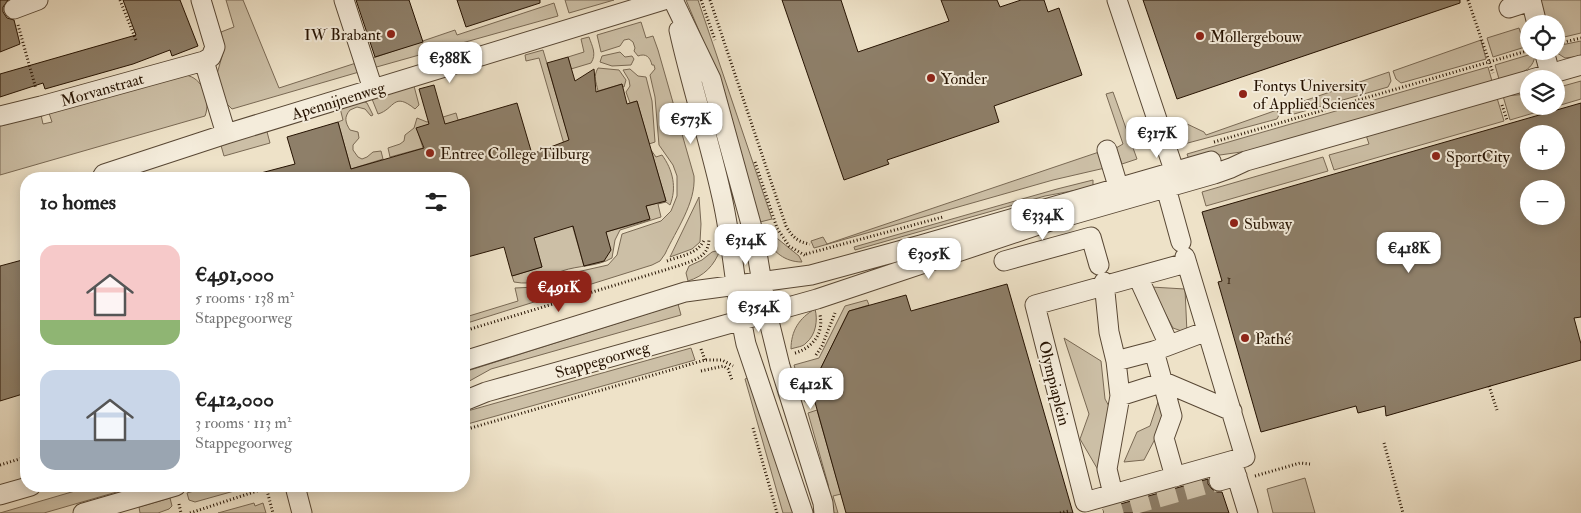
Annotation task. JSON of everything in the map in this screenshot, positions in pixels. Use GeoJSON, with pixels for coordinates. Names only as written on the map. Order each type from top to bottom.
{"type":"FeatureCollection","features":[{"type":"Feature","properties":{"kind":"street"},"geometry":{"type":"LineString","coordinates":[[14,9],[38,0]]}},
{"type":"Feature","properties":{"kind":"street"},"geometry":{"type":"LineString","coordinates":[[200,0],[215,46],[211,57],[204,61],[226,134]]}},
{"type":"Feature","properties":{"kind":"street"},"geometry":{"type":"LineString","coordinates":[[344,0],[374,90]]}},
{"type":"Feature","properties":{"kind":"street","name":"Apennijnenweg"},"geometry":{"type":"LineString","coordinates":[[110,172],[226,134],[664,0]]}},
{"type":"Feature","properties":{"kind":"street"},"geometry":{"type":"LineString","coordinates":[[672,0],[711,79],[754,235],[767,313],[781,369],[823,503],[824,513]]}},
{"type":"Feature","properties":{"kind":"street"},"geometry":{"type":"LineString","coordinates":[[672,0],[689,76],[722,194],[746,344],[803,513]]}},
{"type":"Feature","properties":{"kind":"street"},"geometry":{"type":"LineString","coordinates":[[1117,0],[1168,175],[1184,254],[1245,457],[1229,472],[1248,513]]}},
{"type":"Feature","properties":{"kind":"street"},"geometry":{"type":"LineString","coordinates":[[1509,8],[1531,0],[1535,15]]}},
{"type":"Feature","properties":{"kind":"street","name":"Morvanstraat"},"geometry":{"type":"LineString","coordinates":[[0,116],[204,61]]}},
{"type":"Feature","properties":{"kind":"street"},"geometry":{"type":"LineString","coordinates":[[1563,70],[1581,65]]}},
{"type":"Feature","properties":{"kind":"street"},"geometry":{"type":"LineString","coordinates":[[470,359],[685,292],[811,275],[1121,194],[1210,161],[1232,158],[1246,161],[1520,82]]}},
{"type":"Feature","properties":{"kind":"street"},"geometry":{"type":"LineString","coordinates":[[1107,150],[1121,194]]}},
{"type":"Feature","properties":{"kind":"street","name":"Stappegoorweg"},"geometry":{"type":"LineString","coordinates":[[470,398],[825,297],[1050,221],[1121,194]]}},
{"type":"Feature","properties":{"kind":"street"},"geometry":{"type":"LineString","coordinates":[[1004,261],[1091,237],[1103,278],[1109,332],[1116,361],[1120,396],[1107,469],[1112,494]]}},
{"type":"Feature","properties":{"kind":"street","name":"Olympiaplein"},"geometry":{"type":"LineString","coordinates":[[1184,254],[1138,277],[1103,278],[1035,305],[1085,502],[1175,477],[1229,472]]}},
{"type":"Feature","properties":{"kind":"street"},"geometry":{"type":"LineString","coordinates":[[1138,277],[1162,348],[1164,382],[1172,416],[1164,438],[1175,477]]}},
{"type":"Feature","properties":{"kind":"street"},"geometry":{"type":"LineString","coordinates":[[1116,361],[1162,348],[1207,331]]}},
{"type":"Feature","properties":{"kind":"street"},"geometry":{"type":"LineString","coordinates":[[1120,396],[1164,382],[1232,411]]}},
{"type":"Feature","properties":{"kind":"street"},"geometry":{"type":"LineString","coordinates":[[0,495],[20,489]]}},
{"type":"Feature","properties":{"kind":"street"},"geometry":{"type":"LineString","coordinates":[[83,513],[155,492]]}},
{"type":"Feature","properties":{"kind":"street"},"geometry":{"type":"LineString","coordinates":[[297,492],[302,513]]}},
{"type":"Feature","properties":{"kind":"path"},"geometry":{"type":"LineString","coordinates":[[120,0],[136,40]]}},
{"type":"Feature","properties":{"kind":"path"},"geometry":{"type":"LineString","coordinates":[[710,0],[786,226],[790,234],[797,240],[810,244]]}},
{"type":"Feature","properties":{"kind":"path"},"geometry":{"type":"LineString","coordinates":[[1468,0],[1490,62],[1507,120]]}},
{"type":"Feature","properties":{"kind":"path"},"geometry":{"type":"LineString","coordinates":[[14,9],[41,106]]}},
{"type":"Feature","properties":{"kind":"path"},"geometry":{"type":"LineString","coordinates":[[1565,42],[1581,38]]}},
{"type":"Feature","properties":{"kind":"path"},"geometry":{"type":"LineString","coordinates":[[777,228],[789,246],[806,254]]}},
{"type":"Feature","properties":{"kind":"path"},"geometry":{"type":"LineString","coordinates":[[667,261],[694,251],[700,247],[704,240]]}},
{"type":"Feature","properties":{"kind":"path"},"geometry":{"type":"LineString","coordinates":[[470,329],[678,266],[700,257],[709,248]]}},
{"type":"Feature","properties":{"kind":"path","name":"Stappegoorweg"},"geometry":{"type":"LineString","coordinates":[[470,428],[705,360]]}},
{"type":"Feature","properties":{"kind":"path"},"geometry":{"type":"LineString","coordinates":[[701,371],[724,366],[728,369],[732,380]]}},
{"type":"Feature","properties":{"kind":"path"},"geometry":{"type":"LineString","coordinates":[[1489,386],[1496,410]]}},
{"type":"Feature","properties":{"kind":"path"},"geometry":{"type":"LineString","coordinates":[[751,423],[777,513]]}},
{"type":"Feature","properties":{"kind":"path"},"geometry":{"type":"LineString","coordinates":[[1384,443],[1403,513]]}},
{"type":"Feature","properties":{"kind":"path"},"geometry":{"type":"LineString","coordinates":[[0,465],[20,459]]}},
{"type":"Feature","properties":{"kind":"path"},"geometry":{"type":"LineString","coordinates":[[1262,474],[1300,463],[1310,464]]}},
{"type":"Feature","properties":{"kind":"path"},"geometry":{"type":"LineString","coordinates":[[190,513],[251,492]]}},
{"type":"Feature","properties":{"kind":"path"},"geometry":{"type":"LineString","coordinates":[[268,492],[274,513]]}},
{"type":"Feature","properties":{"kind":"path"},"geometry":{"type":"LineString","coordinates":[[1060,513],[1072,510]]}},
{"type":"Feature","properties":{"kind":"shaded area"},"geometry":{"type":"Polygon","coordinates":[[[226,0],[243,0],[279,88],[356,63],[359,72],[232,109],[226,103],[217,74],[224,49],[221,32],[234,27],[226,0]]]}},
{"type":"Feature","properties":{"kind":"shaded area"},"geometry":{"type":"Polygon","coordinates":[[[565,0],[614,0],[569,13],[565,0]]]}},
{"type":"Feature","properties":{"kind":"shaded area"},"geometry":{"type":"Polygon","coordinates":[[[686,0],[698,0],[772,219],[760,222],[724,90],[686,0]]]}},
{"type":"Feature","properties":{"kind":"shaded area"},"geometry":{"type":"Polygon","coordinates":[[[1540,0],[1581,0],[1581,33],[1565,37],[1565,15],[1544,15],[1540,0]]]}},
{"type":"Feature","properties":{"kind":"shaded area"},"geometry":{"type":"Polygon","coordinates":[[[554,3],[558,16],[373,68],[370,59],[455,30],[457,35],[554,3]]]}},
{"type":"Feature","properties":{"kind":"shaded area"},"geometry":{"type":"Polygon","coordinates":[[[641,22],[646,38],[653,36],[694,176],[694,186],[689,206],[660,261],[470,322],[470,316],[518,301],[515,288],[536,287],[568,274],[608,265],[617,255],[622,234],[661,221],[671,211],[677,196],[677,176],[673,165],[659,145],[655,97],[650,75],[655,69],[654,65],[652,65],[647,56],[638,56],[634,51],[633,42],[629,39],[624,40],[620,46],[601,52],[597,35],[641,22]]]}},
{"type":"Feature","properties":{"kind":"shaded area"},"geometry":{"type":"Polygon","coordinates":[[[1519,28],[1520,49],[1493,57],[1487,38],[1519,28]]]}},
{"type":"Feature","properties":{"kind":"shaded area"},"geometry":{"type":"Polygon","coordinates":[[[589,37],[593,47],[593,60],[591,63],[571,69],[568,57],[584,52],[581,39],[589,37]]]}},
{"type":"Feature","properties":{"kind":"shaded area"},"geometry":{"type":"Polygon","coordinates":[[[1481,40],[1486,59],[1401,83],[1396,79],[1393,71],[1481,40]]]}},
{"type":"Feature","properties":{"kind":"shaded area"},"geometry":{"type":"Polygon","coordinates":[[[1581,41],[1581,56],[1565,58],[1565,44],[1581,41]]]}},
{"type":"Feature","properties":{"kind":"shaded area"},"geometry":{"type":"Polygon","coordinates":[[[543,50],[570,142],[564,144],[539,58],[526,61],[525,55],[543,50]]]}},
{"type":"Feature","properties":{"kind":"shaded area"},"geometry":{"type":"Polygon","coordinates":[[[620,52],[625,57],[632,56],[634,59],[631,65],[612,66],[600,62],[602,56],[620,52]]]}},
{"type":"Feature","properties":{"kind":"shaded area"},"geometry":{"type":"Polygon","coordinates":[[[1520,58],[1520,60],[1534,60],[1526,70],[1520,70],[1520,73],[1499,79],[1495,65],[1520,58]]]}},
{"type":"Feature","properties":{"kind":"shaded area"},"geometry":{"type":"Polygon","coordinates":[[[1488,67],[1492,81],[1248,151],[1213,156],[1190,162],[1187,154],[1488,67]]]}},
{"type":"Feature","properties":{"kind":"shaded area"},"geometry":{"type":"Polygon","coordinates":[[[598,68],[619,70],[626,80],[624,87],[622,84],[598,91],[595,77],[598,68]]]}},
{"type":"Feature","properties":{"kind":"shaded area"},"geometry":{"type":"Polygon","coordinates":[[[630,69],[638,76],[646,77],[652,101],[655,142],[649,144],[637,101],[630,103],[626,92],[630,86],[623,70],[630,69]]]}},
{"type":"Feature","properties":{"kind":"shaded area"},"geometry":{"type":"Polygon","coordinates":[[[1389,72],[1391,81],[1388,87],[1294,114],[1290,112],[1289,106],[1389,72]]]}},
{"type":"Feature","properties":{"kind":"shaded area"},"geometry":{"type":"Polygon","coordinates":[[[185,75],[197,80],[204,91],[207,104],[205,116],[0,175],[0,126],[41,115],[43,124],[52,122],[49,113],[185,75]]]}},
{"type":"Feature","properties":{"kind":"shaded area"},"geometry":{"type":"Polygon","coordinates":[[[1581,81],[1581,99],[1565,104],[1565,85],[1581,81]]]}},
{"type":"Feature","properties":{"kind":"shaded area"},"geometry":{"type":"Polygon","coordinates":[[[414,86],[419,105],[415,109],[402,101],[398,101],[384,112],[378,114],[372,99],[414,86]]]}},
{"type":"Feature","properties":{"kind":"shaded area"},"geometry":{"type":"Polygon","coordinates":[[[1113,92],[1137,159],[1122,164],[1116,148],[1123,144],[1106,94],[1113,92]]]}},
{"type":"Feature","properties":{"kind":"shaded area"},"geometry":{"type":"Polygon","coordinates":[[[1520,95],[1520,115],[1527,115],[1510,120],[1503,96],[1520,95]]]}},
{"type":"Feature","properties":{"kind":"shaded area"},"geometry":{"type":"Polygon","coordinates":[[[1497,98],[1504,121],[1334,170],[1329,155],[1369,144],[1366,135],[1497,98]]]}},
{"type":"Feature","properties":{"kind":"shaded area"},"geometry":{"type":"Polygon","coordinates":[[[363,101],[367,103],[373,115],[371,116],[365,109],[357,107],[350,110],[346,117],[350,130],[358,132],[359,138],[353,145],[353,150],[362,159],[373,152],[381,151],[383,159],[351,169],[338,122],[343,120],[340,108],[363,101]]]}},
{"type":"Feature","properties":{"kind":"shaded area"},"geometry":{"type":"Polygon","coordinates":[[[1277,110],[1279,115],[1277,119],[1173,147],[1170,132],[1185,123],[1204,132],[1206,135],[1277,110]]]}},
{"type":"Feature","properties":{"kind":"shaded area"},"geometry":{"type":"Polygon","coordinates":[[[456,113],[458,120],[467,118],[466,172],[457,172],[417,129],[423,148],[390,157],[388,148],[404,141],[405,135],[414,128],[417,118],[427,122],[456,113]]]}},
{"type":"Feature","properties":{"kind":"shaded area"},"geometry":{"type":"Polygon","coordinates":[[[266,128],[270,143],[224,156],[220,142],[266,128]]]}},
{"type":"Feature","properties":{"kind":"shaded area"},"geometry":{"type":"Polygon","coordinates":[[[651,150],[656,157],[662,155],[669,167],[673,179],[670,205],[666,202],[658,204],[661,217],[620,230],[615,240],[612,258],[606,261],[585,266],[604,261],[606,232],[650,220],[646,206],[666,201],[651,150]]]}},
{"type":"Feature","properties":{"kind":"shaded area"},"geometry":{"type":"Polygon","coordinates":[[[1099,152],[1105,168],[1053,180],[814,248],[811,241],[823,237],[827,244],[1099,152]]]}},
{"type":"Feature","properties":{"kind":"shaded area"},"geometry":{"type":"Polygon","coordinates":[[[1323,157],[1328,171],[1206,206],[1202,192],[1323,157]]]}},
{"type":"Feature","properties":{"kind":"shaded area"},"geometry":{"type":"Polygon","coordinates":[[[1093,180],[1093,187],[1045,196],[855,250],[854,247],[1057,189],[1093,180]]]}},
{"type":"Feature","properties":{"kind":"shaded area"},"geometry":{"type":"Polygon","coordinates":[[[699,197],[700,242],[692,249],[670,257],[699,197]]]}},
{"type":"Feature","properties":{"kind":"shaded area"},"geometry":{"type":"Polygon","coordinates":[[[567,207],[584,266],[562,271],[539,281],[528,283],[514,282],[512,276],[542,267],[534,238],[567,207]]]}},
{"type":"Feature","properties":{"kind":"shaded area"},"geometry":{"type":"Polygon","coordinates":[[[773,235],[799,256],[802,262],[790,260],[776,252],[765,237],[773,235]]]}},
{"type":"Feature","properties":{"kind":"shaded area"},"geometry":{"type":"Polygon","coordinates":[[[720,250],[708,270],[688,281],[686,273],[689,266],[702,260],[712,252],[720,250]]]}},
{"type":"Feature","properties":{"kind":"shaded area"},"geometry":{"type":"Polygon","coordinates":[[[1151,287],[1185,289],[1187,333],[1173,328],[1151,287]]]}},
{"type":"Feature","properties":{"kind":"shaded area"},"geometry":{"type":"Polygon","coordinates":[[[867,300],[869,305],[849,311],[811,388],[814,400],[805,402],[794,365],[819,358],[845,306],[867,300]]]}},
{"type":"Feature","properties":{"kind":"shaded area"},"geometry":{"type":"Polygon","coordinates":[[[678,304],[681,315],[491,369],[470,381],[470,370],[678,304]]]}},
{"type":"Feature","properties":{"kind":"shaded area"},"geometry":{"type":"Polygon","coordinates":[[[815,309],[816,322],[812,336],[803,345],[791,349],[792,336],[800,321],[815,309]]]}},
{"type":"Feature","properties":{"kind":"shaded area"},"geometry":{"type":"Polygon","coordinates":[[[1064,338],[1101,361],[1105,399],[1110,408],[1101,475],[1080,439],[1089,414],[1064,338]]]}},
{"type":"Feature","properties":{"kind":"shaded area"},"geometry":{"type":"Polygon","coordinates":[[[691,348],[695,360],[470,423],[470,410],[691,348]]]}},
{"type":"Feature","properties":{"kind":"shaded area"},"geometry":{"type":"Polygon","coordinates":[[[750,377],[796,513],[783,513],[745,379],[750,377]]]}},
{"type":"Feature","properties":{"kind":"shaded area"},"geometry":{"type":"Polygon","coordinates":[[[1158,402],[1166,418],[1144,460],[1124,462],[1137,432],[1150,426],[1158,402]]]}},
{"type":"Feature","properties":{"kind":"shaded area"},"geometry":{"type":"Polygon","coordinates":[[[817,410],[841,494],[833,496],[838,513],[832,513],[828,484],[808,413],[817,410]]]}},
{"type":"Feature","properties":{"kind":"shaded area"},"geometry":{"type":"Polygon","coordinates":[[[1305,478],[1315,513],[1273,513],[1267,489],[1305,478]]]}},
{"type":"Feature","properties":{"kind":"shaded area"},"geometry":{"type":"Polygon","coordinates":[[[72,492],[117,492],[44,513],[0,513],[72,492]]]}},
{"type":"Feature","properties":{"kind":"shaded area"},"geometry":{"type":"Polygon","coordinates":[[[231,492],[195,502],[189,500],[187,493],[231,492]]]}},
{"type":"Feature","properties":{"kind":"shaded area"},"geometry":{"type":"Polygon","coordinates":[[[170,498],[172,506],[169,509],[158,513],[140,513],[139,507],[170,498]]]}},
{"type":"Feature","properties":{"kind":"shaded area"},"geometry":{"type":"Polygon","coordinates":[[[254,503],[255,506],[263,503],[266,513],[218,513],[254,503]]]}},
{"type":"Feature","properties":{"kind":"building"},"geometry":{"type":"Polygon","coordinates":[[[0,0],[8,0],[3,7],[3,12],[7,18],[14,20],[20,44],[0,52],[0,0]]]}},
{"type":"Feature","properties":{"kind":"building"},"geometry":{"type":"Polygon","coordinates":[[[123,0],[180,0],[198,46],[172,56],[170,50],[133,64],[45,89],[43,83],[0,97],[0,74],[136,35],[123,0]]]}},
{"type":"Feature","properties":{"kind":"building","name":"IW Brabant"},"geometry":{"type":"Polygon","coordinates":[[[356,0],[409,0],[423,42],[375,57],[356,0]]]}},
{"type":"Feature","properties":{"kind":"building"},"geometry":{"type":"Polygon","coordinates":[[[457,0],[540,0],[540,3],[466,27],[457,0]]]}},
{"type":"Feature","properties":{"kind":"building"},"geometry":{"type":"Polygon","coordinates":[[[782,0],[841,0],[858,52],[949,21],[941,0],[997,0],[1000,7],[1021,0],[1044,0],[1048,12],[1059,8],[1082,75],[994,106],[999,122],[887,160],[889,164],[844,180],[782,0]]]}},
{"type":"Feature","properties":{"kind":"building"},"geometry":{"type":"Polygon","coordinates":[[[1143,0],[1460,0],[1460,3],[1177,99],[1143,0]]]}},
{"type":"Feature","properties":{"kind":"building"},"geometry":{"type":"Polygon","coordinates":[[[568,57],[575,81],[594,69],[596,92],[622,84],[627,104],[637,101],[666,201],[646,206],[650,219],[606,232],[611,250],[604,261],[584,266],[573,226],[534,238],[542,267],[512,276],[504,247],[470,256],[470,172],[265,172],[295,164],[287,137],[338,122],[351,169],[424,148],[416,128],[429,124],[419,89],[434,85],[445,124],[517,103],[532,154],[569,140],[547,63],[568,57]]]}},
{"type":"Feature","properties":{"kind":"building"},"geometry":{"type":"Polygon","coordinates":[[[1581,103],[1581,317],[1574,318],[1581,344],[1581,360],[1386,416],[1385,406],[1358,413],[1356,406],[1261,432],[1218,282],[1222,281],[1202,212],[1539,115],[1565,115],[1565,108],[1581,103]]]}},
{"type":"Feature","properties":{"kind":"building"},"geometry":{"type":"Polygon","coordinates":[[[20,261],[20,395],[0,401],[0,266],[20,261]]]}},
{"type":"Feature","properties":{"kind":"building"},"geometry":{"type":"Polygon","coordinates":[[[1007,284],[1073,513],[846,513],[811,388],[849,311],[906,295],[911,311],[1007,284]]]}},
{"type":"Feature","properties":{"kind":"building"},"geometry":{"type":"Polygon","coordinates":[[[1208,479],[1208,484],[1212,489],[1222,492],[1229,513],[1104,513],[1103,509],[1208,479]]]}},
{"type":"Feature","properties":{"kind":"tunnel"},"geometry":{"type":"LineString","coordinates":[[1104,513],[1219,481]]}},
{"type":"Feature","properties":{"kind":"place","name":"IW Brabant"},"geometry":{"type":"Point","coordinates":[391,34]}},
{"type":"Feature","properties":{"kind":"place","name":"Mollergebouw"},"geometry":{"type":"Point","coordinates":[1200,36]}},
{"type":"Feature","properties":{"kind":"place","name":"Yonder"},"geometry":{"type":"Point","coordinates":[931,78]}},
{"type":"Feature","properties":{"kind":"place","name":"Fontys University of Applied Sciences"},"geometry":{"type":"Point","coordinates":[1243,94]}},
{"type":"Feature","properties":{"kind":"place","name":"Entree College Tilburg"},"geometry":{"type":"Point","coordinates":[430,153]}},
{"type":"Feature","properties":{"kind":"place","name":"SportCity"},"geometry":{"type":"Point","coordinates":[1436,156]}},
{"type":"Feature","properties":{"kind":"place","name":"Subway"},"geometry":{"type":"Point","coordinates":[1234,223]}},
{"type":"Feature","properties":{"kind":"place","name":"Pathé"},"geometry":{"type":"Point","coordinates":[1245,338]}}]}
